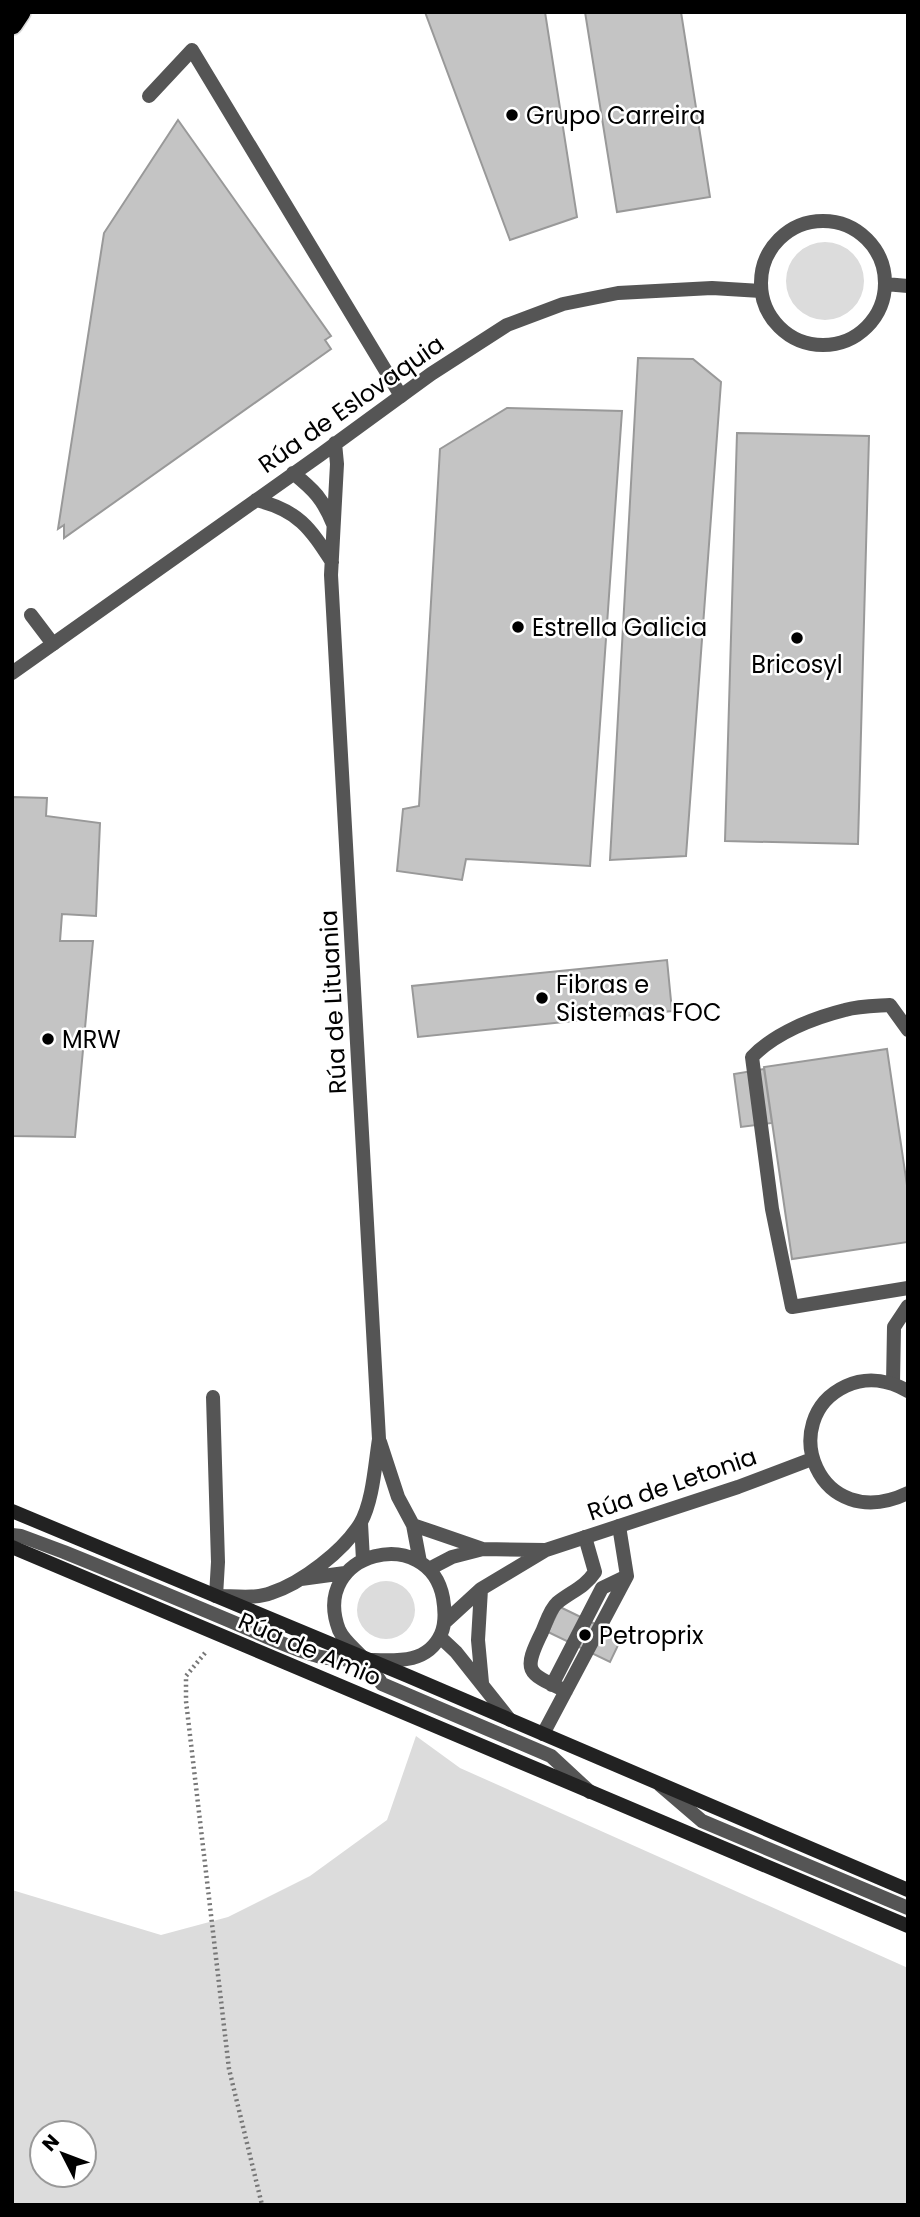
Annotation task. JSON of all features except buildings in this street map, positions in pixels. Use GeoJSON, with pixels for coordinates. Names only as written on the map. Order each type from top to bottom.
{"type":"FeatureCollection","features":[{"type":"Feature","properties":{"kind":"highway"},"geometry":{"type":"LineString","coordinates":[[12,24],[20,12]]}},
{"type":"Feature","properties":{"kind":"street"},"geometry":{"type":"LineString","coordinates":[[149,96],[192,50],[401,396]]}},
{"type":"Feature","properties":{"kind":"street"},"geometry":{"type":"LineString","coordinates":[[819,220],[849,227],[873,245],[882,263],[885,284],[881,304],[871,322],[856,336],[836,344],[816,345],[796,339],[779,328],[767,311],[761,291],[762,271],[769,251],[782,236],[800,225],[819,220]]}},
{"type":"Feature","properties":{"kind":"street"},"geometry":{"type":"LineString","coordinates":[[885,284],[907,286]]}},
{"type":"Feature","properties":{"kind":"street","name":"Rúa de Eslovaquia"},"geometry":{"type":"LineString","coordinates":[[12,673],[401,396],[507,325],[563,304],[618,293],[712,288],[761,291]]}},
{"type":"Feature","properties":{"kind":"street","name":"Rúa de Lituania"},"geometry":{"type":"LineString","coordinates":[[216,1596],[270,1594],[300,1579],[332,1555],[360,1523],[371,1491],[379,1439],[332,562],[337,464],[335,443]]}},
{"type":"Feature","properties":{"kind":"street"},"geometry":{"type":"LineString","coordinates":[[293,473],[322,499],[335,529]]}},
{"type":"Feature","properties":{"kind":"street"},"geometry":{"type":"LineString","coordinates":[[256,500],[275,505],[306,524],[332,562]]}},
{"type":"Feature","properties":{"kind":"street"},"geometry":{"type":"LineString","coordinates":[[31,615],[52,644]]}},
{"type":"Feature","properties":{"kind":"street"},"geometry":{"type":"LineString","coordinates":[[908,1030],[890,1005],[846,1009],[765,1043],[752,1057],[772,1209],[792,1307],[908,1288]]}},
{"type":"Feature","properties":{"kind":"street"},"geometry":{"type":"LineString","coordinates":[[893,1383],[894,1327],[908,1306]]}},
{"type":"Feature","properties":{"kind":"street"},"geometry":{"type":"LineString","coordinates":[[908,1391],[893,1383],[874,1380],[855,1382],[837,1390],[823,1404],[814,1421],[810,1440],[813,1459],[821,1477],[834,1491],[851,1501],[871,1504],[890,1502],[908,1493]]}},
{"type":"Feature","properties":{"kind":"street"},"geometry":{"type":"LineString","coordinates":[[213,1397],[218,1562],[216,1596]]}},
{"type":"Feature","properties":{"kind":"street","name":"Rúa de Lituania"},"geometry":{"type":"LineString","coordinates":[[379,1439],[398,1497],[413,1525],[424,1566]]}},
{"type":"Feature","properties":{"kind":"street","name":"Rúa de Letonia"},"geometry":{"type":"LineString","coordinates":[[443,1630],[481,1588],[546,1550],[738,1487],[813,1459]]}},
{"type":"Feature","properties":{"kind":"street","name":"Rúa de Amio"},"geometry":{"type":"LineString","coordinates":[[12,1511],[908,1890]]}},
{"type":"Feature","properties":{"kind":"street","name":"Rúa de Lituania"},"geometry":{"type":"LineString","coordinates":[[360,1523],[363,1560]]}},
{"type":"Feature","properties":{"kind":"street","name":"Rúa de Letonia"},"geometry":{"type":"LineString","coordinates":[[413,1525],[483,1549]]}},
{"type":"Feature","properties":{"kind":"street"},"geometry":{"type":"LineString","coordinates":[[544,1734],[627,1576],[619,1526]]}},
{"type":"Feature","properties":{"kind":"street","name":"Rúa de Amio"},"geometry":{"type":"LineString","coordinates":[[12,1535],[64,1552],[316,1656],[364,1660],[382,1684],[551,1755],[590,1792]]}},
{"type":"Feature","properties":{"kind":"street"},"geometry":{"type":"LineString","coordinates":[[566,1691],[538,1678],[530,1668],[529,1658],[554,1605],[586,1584],[595,1572],[585,1537]]}},
{"type":"Feature","properties":{"kind":"street","name":"Rúa de Amio"},"geometry":{"type":"LineString","coordinates":[[12,1547],[908,1926]]}},
{"type":"Feature","properties":{"kind":"street","name":"Rúa de Letonia"},"geometry":{"type":"LineString","coordinates":[[424,1566],[483,1549],[546,1550]]}},
{"type":"Feature","properties":{"kind":"street"},"geometry":{"type":"LineString","coordinates":[[300,1579],[345,1573],[363,1560],[384,1554],[406,1556],[424,1566],[438,1580],[442,1591],[443,1630],[510,1720]]}},
{"type":"Feature","properties":{"kind":"street"},"geometry":{"type":"LineString","coordinates":[[345,1573],[336,1593],[335,1617],[341,1634],[364,1660],[403,1661],[416,1658],[429,1649],[443,1630]]}},
{"type":"Feature","properties":{"kind":"street"},"geometry":{"type":"LineString","coordinates":[[552,1685],[603,1588],[627,1576]]}},
{"type":"Feature","properties":{"kind":"street"},"geometry":{"type":"LineString","coordinates":[[481,1588],[478,1640],[482,1684]]}},
{"type":"Feature","properties":{"kind":"street","name":"Rúa de Amio"},"geometry":{"type":"LineString","coordinates":[[659,1784],[702,1821],[908,1908]]}},
{"type":"Feature","properties":{"kind":"path"},"geometry":{"type":"LineString","coordinates":[[225,1637],[206,1651],[186,1676],[186,1701],[229,2069],[262,2205]]}},
{"type":"Feature","properties":{"kind":"shaded area"},"geometry":{"type":"Polygon","coordinates":[[[817,242],[833,242],[847,248],[858,259],[864,273],[864,289],[858,303],[847,314],[833,320],[817,320],[803,314],[792,303],[786,289],[786,273],[792,259],[803,248],[817,242]]]}},
{"type":"Feature","properties":{"kind":"shaded area"},"geometry":{"type":"Polygon","coordinates":[[[386,1581],[397,1583],[410,1594],[415,1610],[413,1621],[402,1634],[386,1639],[375,1637],[362,1626],[357,1610],[359,1599],[370,1586],[386,1581]]]}},
{"type":"Feature","properties":{"kind":"shaded area"},"geometry":{"type":"Polygon","coordinates":[[[416,1736],[460,1768],[908,1968],[908,2205],[12,2205],[12,1890],[161,1935],[228,1917],[310,1876],[387,1820],[416,1736]]]}},
{"type":"Feature","properties":{"kind":"place","name":"Grupo Carreira"},"geometry":{"type":"Point","coordinates":[512,115]}},
{"type":"Feature","properties":{"kind":"place","name":"Estrella Galicia"},"geometry":{"type":"Point","coordinates":[518,627]}},
{"type":"Feature","properties":{"kind":"place","name":"Bricosyl"},"geometry":{"type":"Point","coordinates":[797,638]}},
{"type":"Feature","properties":{"kind":"place","name":"Fibras e Sistemas FOC"},"geometry":{"type":"Point","coordinates":[542,998]}},
{"type":"Feature","properties":{"kind":"place","name":"MRW"},"geometry":{"type":"Point","coordinates":[48,1039]}},
{"type":"Feature","properties":{"kind":"place","name":"Petroprix"},"geometry":{"type":"Point","coordinates":[585,1635]}}]}
